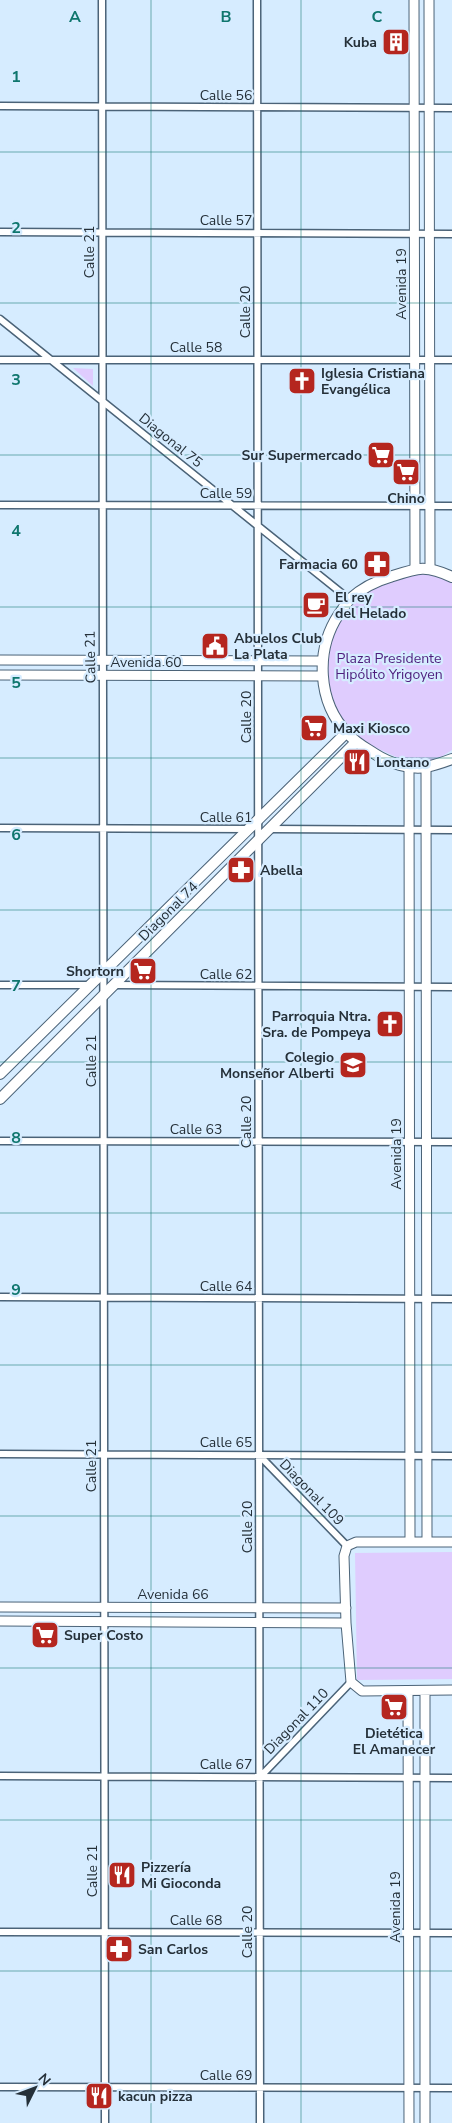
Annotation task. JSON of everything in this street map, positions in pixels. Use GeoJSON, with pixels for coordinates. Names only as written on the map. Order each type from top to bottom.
{"type":"FeatureCollection","features":[{"type":"Feature","properties":{"kind":"main road","name":"Avenida 19"},"geometry":{"type":"LineString","coordinates":[[414,0],[415,569]]}},
{"type":"Feature","properties":{"kind":"main road","name":"Avenida 19"},"geometry":{"type":"LineString","coordinates":[[429,0],[430,568]]}},
{"type":"Feature","properties":{"kind":"main road"},"geometry":{"type":"LineString","coordinates":[[452,577],[430,568],[415,569],[379,580],[349,599],[330,628],[322,662],[322,676],[330,706],[346,733],[356,742],[386,761],[409,767],[426,767],[452,759]]}},
{"type":"Feature","properties":{"kind":"main road","name":"Avenida 60"},"geometry":{"type":"LineString","coordinates":[[0,660],[322,662]]}},
{"type":"Feature","properties":{"kind":"main road","name":"Avenida 60"},"geometry":{"type":"LineString","coordinates":[[0,675],[322,676]]}},
{"type":"Feature","properties":{"kind":"main road","name":"Diagonal 74"},"geometry":{"type":"LineString","coordinates":[[0,1099],[258,829],[346,733]]}},
{"type":"Feature","properties":{"kind":"main road","name":"Diagonal 74"},"geometry":{"type":"LineString","coordinates":[[0,1074],[102,974],[258,829],[356,742]]}},
{"type":"Feature","properties":{"kind":"main road","name":"Avenida 19"},"geometry":{"type":"LineString","coordinates":[[409,767],[410,1541]]}},
{"type":"Feature","properties":{"kind":"main road"},"geometry":{"type":"LineString","coordinates":[[426,767],[426,1541]]}},
{"type":"Feature","properties":{"kind":"main road"},"geometry":{"type":"LineString","coordinates":[[452,1542],[356,1542],[347,1546],[344,1556],[350,1682],[362,1691],[424,1692],[452,1690]]}},
{"type":"Feature","properties":{"kind":"main road","name":"Avenida 66"},"geometry":{"type":"LineString","coordinates":[[0,1607],[346,1608]]}},
{"type":"Feature","properties":{"kind":"main road","name":"Avenida 66"},"geometry":{"type":"LineString","coordinates":[[0,1622],[346,1623]]}},
{"type":"Feature","properties":{"kind":"main road","name":"Avenida 19"},"geometry":{"type":"LineString","coordinates":[[408,1692],[409,2123]]}},
{"type":"Feature","properties":{"kind":"main road"},"geometry":{"type":"LineString","coordinates":[[424,1692],[425,2123]]}},
{"type":"Feature","properties":{"kind":"street","name":"Calle 21"},"geometry":{"type":"LineString","coordinates":[[102,0],[102,974],[106,989],[103,1141],[104,2123]]}},
{"type":"Feature","properties":{"kind":"street","name":"Calle 20"},"geometry":{"type":"LineString","coordinates":[[257,0],[260,2123]]}},
{"type":"Feature","properties":{"kind":"street","name":"Calle 56"},"geometry":{"type":"LineString","coordinates":[[0,106],[452,108]]}},
{"type":"Feature","properties":{"kind":"street","name":"Calle 57"},"geometry":{"type":"LineString","coordinates":[[0,232],[452,234]]}},
{"type":"Feature","properties":{"kind":"street","name":"Diagonal 75"},"geometry":{"type":"LineString","coordinates":[[0,319],[349,599]]}},
{"type":"Feature","properties":{"kind":"street","name":"Calle 58"},"geometry":{"type":"LineString","coordinates":[[0,360],[452,360]]}},
{"type":"Feature","properties":{"kind":"street","name":"Calle 59"},"geometry":{"type":"LineString","coordinates":[[0,505],[452,506]]}},
{"type":"Feature","properties":{"kind":"street","name":"Calle 61"},"geometry":{"type":"LineString","coordinates":[[0,828],[452,830]]}},
{"type":"Feature","properties":{"kind":"street","name":"Calle 62"},"geometry":{"type":"LineString","coordinates":[[0,985],[91,985],[106,989],[259,986],[452,987]]}},
{"type":"Feature","properties":{"kind":"street","name":"Calle 63"},"geometry":{"type":"LineString","coordinates":[[0,1141],[452,1142]]}},
{"type":"Feature","properties":{"kind":"street","name":"Calle 64"},"geometry":{"type":"LineString","coordinates":[[0,1297],[452,1299]]}},
{"type":"Feature","properties":{"kind":"street","name":"Calle 65"},"geometry":{"type":"LineString","coordinates":[[0,1454],[452,1456]]}},
{"type":"Feature","properties":{"kind":"street","name":"Diagonal 109"},"geometry":{"type":"LineString","coordinates":[[259,1455],[347,1546]]}},
{"type":"Feature","properties":{"kind":"street","name":"Diagonal 110"},"geometry":{"type":"LineString","coordinates":[[260,1777],[350,1682]]}},
{"type":"Feature","properties":{"kind":"street","name":"Calle 67"},"geometry":{"type":"LineString","coordinates":[[0,1776],[452,1778]]}},
{"type":"Feature","properties":{"kind":"street","name":"Calle 68"},"geometry":{"type":"LineString","coordinates":[[0,1932],[452,1933]]}},
{"type":"Feature","properties":{"kind":"street","name":"Calle 69"},"geometry":{"type":"LineString","coordinates":[[0,2087],[452,2088]]}},
{"type":"Feature","properties":{"kind":"green space"},"geometry":{"type":"Polygon","coordinates":[[[73,368],[93,369],[93,386],[73,368]]]}},
{"type":"Feature","properties":{"kind":"green space","name":"Plaza Presidente Hipólito Yrigoyen"},"geometry":{"type":"Polygon","coordinates":[[[410,571],[430,571],[452,581],[452,750],[433,762],[405,761],[359,740],[341,721],[325,676],[325,655],[341,615],[373,585],[410,571]]]}},
{"type":"Feature","properties":{"kind":"green space"},"geometry":{"type":"Polygon","coordinates":[[[452,1552],[452,1679],[357,1680],[355,1553],[452,1552]]]}},
{"type":"Feature","properties":{"kind":"place","name":"Kuba"},"geometry":{"type":"Point","coordinates":[396,42]}},
{"type":"Feature","properties":{"kind":"place","name":"Iglesia Cristiana Evangélica"},"geometry":{"type":"Point","coordinates":[302,381]}},
{"type":"Feature","properties":{"kind":"place","name":"Sur Supermercado"},"geometry":{"type":"Point","coordinates":[381,455]}},
{"type":"Feature","properties":{"kind":"place","name":"Chino"},"geometry":{"type":"Point","coordinates":[406,472]}},
{"type":"Feature","properties":{"kind":"place","name":"Farmacia 60"},"geometry":{"type":"Point","coordinates":[377,564]}},
{"type":"Feature","properties":{"kind":"place","name":"El rey del Helado"},"geometry":{"type":"Point","coordinates":[316,605]}},
{"type":"Feature","properties":{"kind":"place","name":"Abuelos Club La Plata"},"geometry":{"type":"Point","coordinates":[215,646]}},
{"type":"Feature","properties":{"kind":"place","name":"Maxi Kiosco"},"geometry":{"type":"Point","coordinates":[314,728]}},
{"type":"Feature","properties":{"kind":"place","name":"Lontano"},"geometry":{"type":"Point","coordinates":[357,762]}},
{"type":"Feature","properties":{"kind":"place","name":"Abella"},"geometry":{"type":"Point","coordinates":[241,870]}},
{"type":"Feature","properties":{"kind":"place","name":"Shortorn"},"geometry":{"type":"Point","coordinates":[143,971]}},
{"type":"Feature","properties":{"kind":"place","name":"Parroquia Ntra. Sra. de Pompeya"},"geometry":{"type":"Point","coordinates":[390,1024]}},
{"type":"Feature","properties":{"kind":"place","name":"Colegio Monseñor Alberti"},"geometry":{"type":"Point","coordinates":[353,1065]}},
{"type":"Feature","properties":{"kind":"place","name":"Super Costo"},"geometry":{"type":"Point","coordinates":[45,1635]}},
{"type":"Feature","properties":{"kind":"place","name":"Dietética El Amanecer"},"geometry":{"type":"Point","coordinates":[394,1707]}},
{"type":"Feature","properties":{"kind":"place","name":"Pizzería Mi Gioconda"},"geometry":{"type":"Point","coordinates":[122,1875]}},
{"type":"Feature","properties":{"kind":"place","name":"San Carlos"},"geometry":{"type":"Point","coordinates":[119,1949]}},
{"type":"Feature","properties":{"kind":"place","name":"kacun pizza"},"geometry":{"type":"Point","coordinates":[99,2096]}}]}
